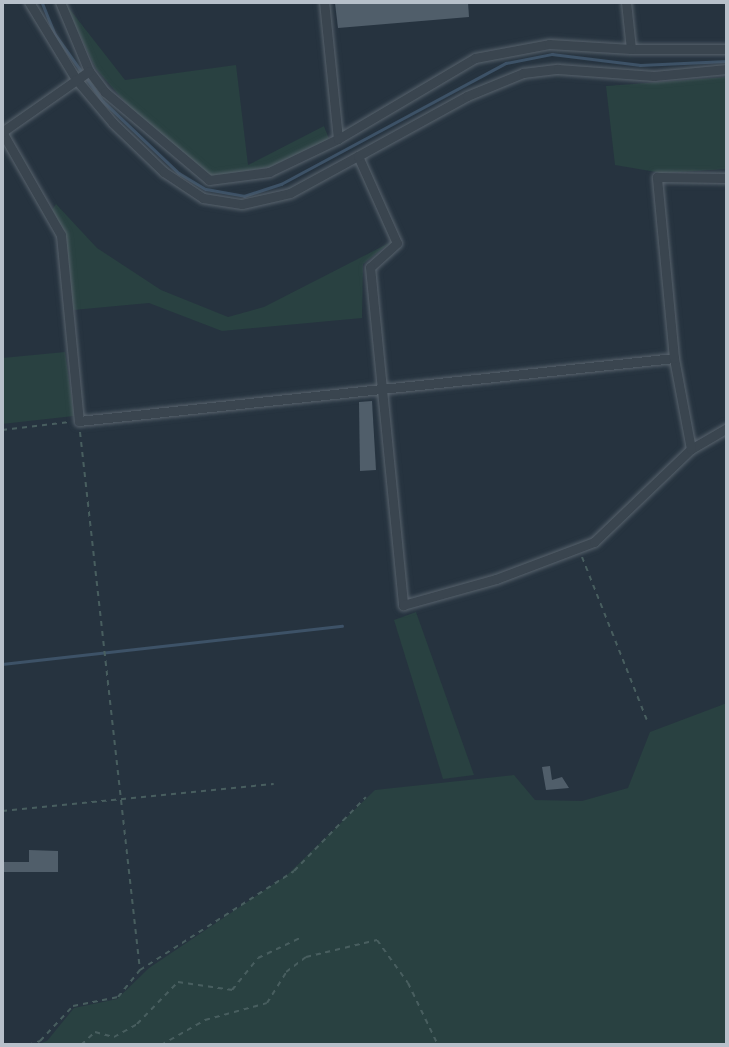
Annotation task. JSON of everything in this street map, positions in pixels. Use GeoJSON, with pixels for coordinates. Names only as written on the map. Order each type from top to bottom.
{"type":"FeatureCollection","features":[{"type":"Feature","properties":{"kind":"street"},"geometry":{"type":"LineString","coordinates":[[29,2],[76,79],[156,164],[203,198],[242,204],[290,193],[486,86],[523,73],[558,69],[654,76],[727,69]]}},
{"type":"Feature","properties":{"kind":"street"},"geometry":{"type":"LineString","coordinates":[[60,2],[89,71],[105,92],[209,180],[269,172],[338,139],[475,58],[549,44],[631,49],[727,49]]}},
{"type":"Feature","properties":{"kind":"street"},"geometry":{"type":"LineString","coordinates":[[324,2],[338,139]]}},
{"type":"Feature","properties":{"kind":"street"},"geometry":{"type":"LineString","coordinates":[[626,2],[631,49]]}},
{"type":"Feature","properties":{"kind":"street"},"geometry":{"type":"LineString","coordinates":[[89,71],[2,132],[61,235],[79,422],[674,358]]}},
{"type":"Feature","properties":{"kind":"street"},"geometry":{"type":"LineString","coordinates":[[358,156],[397,243],[370,267],[379,390],[403,605],[496,579],[594,542],[691,449],[727,428]]}},
{"type":"Feature","properties":{"kind":"street"},"geometry":{"type":"LineString","coordinates":[[691,449],[674,358],[657,177],[727,178]]}},
{"type":"Feature","properties":{"kind":"path"},"geometry":{"type":"LineString","coordinates":[[2,430],[79,422],[140,970]]}},
{"type":"Feature","properties":{"kind":"path"},"geometry":{"type":"LineString","coordinates":[[578,547],[647,720]]}},
{"type":"Feature","properties":{"kind":"path"},"geometry":{"type":"LineString","coordinates":[[2,811],[274,784]]}},
{"type":"Feature","properties":{"kind":"path"},"geometry":{"type":"LineString","coordinates":[[28,1045],[40,1041],[73,1006],[118,997],[140,970],[294,871],[366,797]]}},
{"type":"Feature","properties":{"kind":"path"},"geometry":{"type":"LineString","coordinates":[[81,1045],[95,1032],[114,1037],[137,1024],[178,982],[232,990],[258,958],[302,937]]}},
{"type":"Feature","properties":{"kind":"path"},"geometry":{"type":"LineString","coordinates":[[161,1045],[205,1020],[267,1003],[286,972],[306,957],[377,940],[408,983],[438,1045]]}},
{"type":"Feature","properties":{"kind":"green space"},"geometry":{"type":"Polygon","coordinates":[[[64,2],[125,80],[236,65],[248,165],[324,126],[329,139],[270,167],[213,177],[140,119],[96,69],[64,2]]]}},
{"type":"Feature","properties":{"kind":"green space"},"geometry":{"type":"Polygon","coordinates":[[[727,77],[727,169],[662,173],[615,165],[606,86],[727,77]]]}},
{"type":"Feature","properties":{"kind":"green space"},"geometry":{"type":"Polygon","coordinates":[[[56,204],[97,248],[161,290],[228,317],[264,307],[391,242],[363,264],[362,318],[222,331],[149,303],[73,310],[65,232],[52,210],[56,204]]]}},
{"type":"Feature","properties":{"kind":"green space"},"geometry":{"type":"Polygon","coordinates":[[[65,352],[74,416],[2,424],[2,358],[65,352]]]}},
{"type":"Feature","properties":{"kind":"green space"},"geometry":{"type":"Polygon","coordinates":[[[416,612],[474,775],[443,779],[394,620],[416,612]]]}},
{"type":"Feature","properties":{"kind":"green space"},"geometry":{"type":"Polygon","coordinates":[[[727,703],[727,1045],[35,1045],[47,1041],[74,1008],[117,999],[149,968],[287,875],[375,790],[514,775],[535,800],[582,801],[628,788],[650,732],[727,703]]]}},
{"type":"Feature","properties":{"kind":"building"},"geometry":{"type":"Polygon","coordinates":[[[468,2],[469,17],[338,28],[335,3],[468,2]]]}},
{"type":"Feature","properties":{"kind":"building"},"geometry":{"type":"Polygon","coordinates":[[[372,401],[376,470],[360,471],[359,402],[372,401]]]}},
{"type":"Feature","properties":{"kind":"building"},"geometry":{"type":"Polygon","coordinates":[[[550,766],[552,780],[562,777],[569,788],[546,790],[542,767],[550,766]]]}},
{"type":"Feature","properties":{"kind":"building"},"geometry":{"type":"Polygon","coordinates":[[[29,850],[58,851],[58,872],[2,872],[2,862],[29,862],[29,850]]]}},
{"type":"Feature","properties":{"kind":"waterway"},"geometry":{"type":"LineString","coordinates":[[42,2],[55,34],[82,72]]}},
{"type":"Feature","properties":{"kind":"waterway"},"geometry":{"type":"LineString","coordinates":[[86,77],[103,101],[179,173],[206,189],[244,196],[281,184],[506,63],[552,54],[640,65],[727,61]]}},
{"type":"Feature","properties":{"kind":"waterway"},"geometry":{"type":"LineString","coordinates":[[2,664],[342,626]]}}]}
